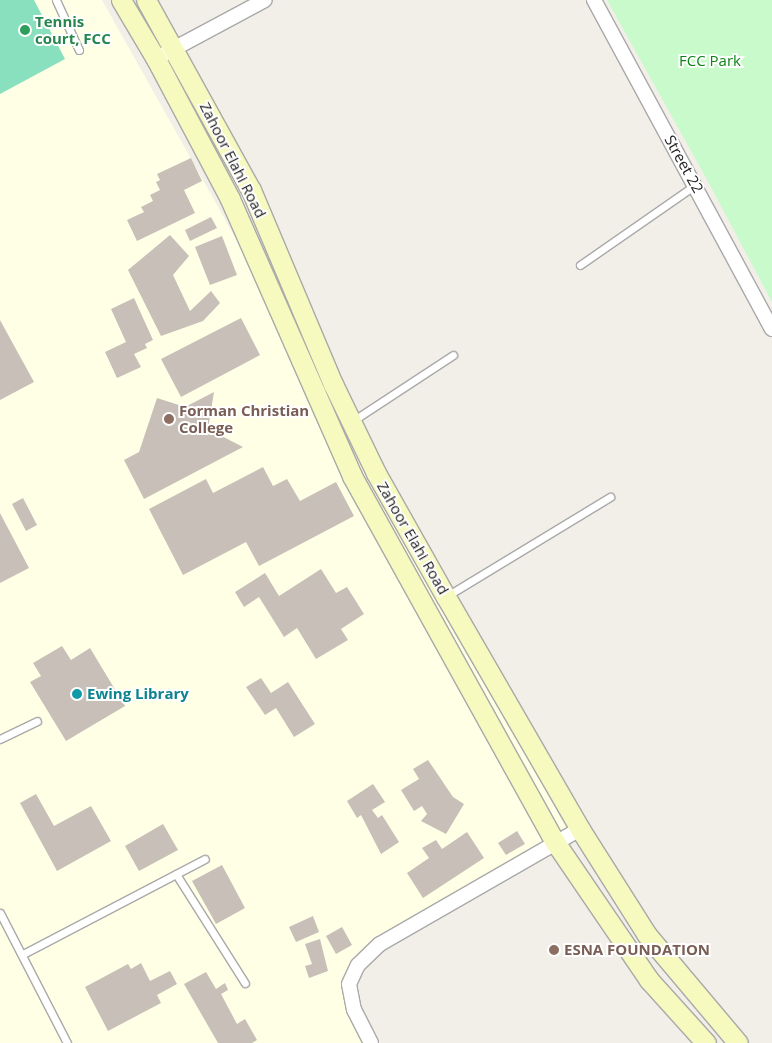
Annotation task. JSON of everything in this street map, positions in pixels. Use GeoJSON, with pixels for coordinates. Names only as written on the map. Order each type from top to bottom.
{"type":"FeatureCollection","features":[{"type":"Feature","properties":{"kind":"main road","name":"Zahoor Elahi Road"},"geometry":{"type":"LineString","coordinates":[[121,0],[156,59],[230,200],[352,476],[555,842],[650,980],[706,1043]]}},
{"type":"Feature","properties":{"kind":"main road","name":"Zahoor Elahi Road"},"geometry":{"type":"LineString","coordinates":[[146,0],[252,190],[307,328],[351,422],[446,596],[580,828],[647,935],[738,1043]]}},
{"type":"Feature","properties":{"kind":"street"},"geometry":{"type":"LineString","coordinates":[[156,59],[265,0]]}},
{"type":"Feature","properties":{"kind":"street","name":"Street 22"},"geometry":{"type":"LineString","coordinates":[[594,0],[696,184],[771,327]]}},
{"type":"Feature","properties":{"kind":"street"},"geometry":{"type":"LineString","coordinates":[[371,1043],[354,1010],[349,984],[358,965],[380,944],[580,828]]}},
{"type":"Feature","properties":{"kind":"lane"},"geometry":{"type":"LineString","coordinates":[[56,0],[79,50]]}},
{"type":"Feature","properties":{"kind":"lane"},"geometry":{"type":"LineString","coordinates":[[580,265],[696,184]]}},
{"type":"Feature","properties":{"kind":"lane"},"geometry":{"type":"LineString","coordinates":[[351,422],[453,355]]}},
{"type":"Feature","properties":{"kind":"lane"},"geometry":{"type":"LineString","coordinates":[[446,596],[610,498]]}},
{"type":"Feature","properties":{"kind":"lane"},"geometry":{"type":"LineString","coordinates":[[0,739],[37,721]]}},
{"type":"Feature","properties":{"kind":"lane"},"geometry":{"type":"LineString","coordinates":[[23,954],[205,859]]}},
{"type":"Feature","properties":{"kind":"lane"},"geometry":{"type":"LineString","coordinates":[[176,874],[245,982]]}},
{"type":"Feature","properties":{"kind":"lane"},"geometry":{"type":"LineString","coordinates":[[0,913],[23,954],[67,1043]]}},
{"type":"Feature","properties":{"kind":"shaded area","name":"Forman Christian College"},"geometry":{"type":"Polygon","coordinates":[[[0,0],[102,0],[572,838],[380,944],[349,984],[371,1043],[0,1043],[0,0]]]}},
{"type":"Feature","properties":{"kind":"green space","name":"Tennis court, FCC"},"geometry":{"type":"Polygon","coordinates":[[[0,0],[34,0],[65,59],[0,94],[0,0]]]}},
{"type":"Feature","properties":{"kind":"green space","name":"FCC Park"},"geometry":{"type":"Polygon","coordinates":[[[607,0],[772,0],[772,302],[705,176],[607,0]]]}},
{"type":"Feature","properties":{"kind":"building"},"geometry":{"type":"Polygon","coordinates":[[[191,158],[202,181],[184,190],[195,213],[137,241],[127,220],[144,212],[141,207],[153,201],[150,195],[160,190],[156,182],[160,180],[157,174],[191,158]]]}},
{"type":"Feature","properties":{"kind":"building"},"geometry":{"type":"Polygon","coordinates":[[[211,217],[217,228],[190,241],[185,230],[211,217]]]}},
{"type":"Feature","properties":{"kind":"building"},"geometry":{"type":"Polygon","coordinates":[[[170,235],[189,256],[173,275],[190,311],[211,291],[220,303],[203,321],[161,336],[128,270],[170,235]]]}},
{"type":"Feature","properties":{"kind":"building"},"geometry":{"type":"Polygon","coordinates":[[[222,236],[237,275],[210,285],[195,247],[222,236]]]}},
{"type":"Feature","properties":{"kind":"building"},"geometry":{"type":"Polygon","coordinates":[[[134,298],[153,340],[145,344],[147,348],[134,354],[141,367],[117,378],[105,352],[126,342],[111,309],[134,298]]]}},
{"type":"Feature","properties":{"kind":"building"},"geometry":{"type":"Polygon","coordinates":[[[241,318],[260,355],[181,397],[161,359],[241,318]]]}},
{"type":"Feature","properties":{"kind":"building"},"geometry":{"type":"Polygon","coordinates":[[[0,320],[34,382],[0,400],[0,320]]]}},
{"type":"Feature","properties":{"kind":"building"},"geometry":{"type":"Polygon","coordinates":[[[214,392],[208,429],[243,447],[144,499],[124,460],[139,452],[157,398],[185,407],[214,392]]]}},
{"type":"Feature","properties":{"kind":"building"},"geometry":{"type":"Polygon","coordinates":[[[263,467],[273,486],[287,479],[300,501],[336,482],[354,516],[259,566],[246,542],[183,575],[149,509],[206,479],[213,493],[263,467]]]}},
{"type":"Feature","properties":{"kind":"building"},"geometry":{"type":"Polygon","coordinates":[[[23,498],[37,525],[26,531],[12,504],[23,498]]]}},
{"type":"Feature","properties":{"kind":"building"},"geometry":{"type":"Polygon","coordinates":[[[0,513],[29,568],[0,583],[0,513]]]}},
{"type":"Feature","properties":{"kind":"building"},"geometry":{"type":"Polygon","coordinates":[[[321,569],[336,593],[347,587],[364,614],[341,629],[348,640],[316,659],[297,628],[284,637],[259,597],[244,607],[235,592],[265,573],[279,596],[321,569]]]}},
{"type":"Feature","properties":{"kind":"building","name":"Ewing Library"},"geometry":{"type":"Polygon","coordinates":[[[62,646],[71,660],[90,648],[125,706],[66,741],[30,682],[41,676],[33,663],[62,646]]]}},
{"type":"Feature","properties":{"kind":"building"},"geometry":{"type":"Polygon","coordinates":[[[261,678],[271,693],[288,682],[315,724],[294,737],[276,708],[265,715],[246,687],[261,678]]]}},
{"type":"Feature","properties":{"kind":"building"},"geometry":{"type":"Polygon","coordinates":[[[428,760],[453,797],[464,804],[446,834],[421,821],[427,814],[422,806],[414,811],[401,790],[419,779],[413,769],[428,760]]]}},
{"type":"Feature","properties":{"kind":"building"},"geometry":{"type":"Polygon","coordinates":[[[373,784],[385,802],[372,810],[378,818],[382,815],[399,842],[381,854],[361,815],[357,818],[347,801],[373,784]]]}},
{"type":"Feature","properties":{"kind":"building"},"geometry":{"type":"Polygon","coordinates":[[[36,794],[54,826],[91,806],[111,841],[57,871],[20,803],[36,794]]]}},
{"type":"Feature","properties":{"kind":"building"},"geometry":{"type":"Polygon","coordinates":[[[163,824],[178,850],[139,871],[125,846],[163,824]]]}},
{"type":"Feature","properties":{"kind":"building"},"geometry":{"type":"Polygon","coordinates":[[[517,831],[525,844],[506,855],[498,843],[517,831]]]}},
{"type":"Feature","properties":{"kind":"building"},"geometry":{"type":"Polygon","coordinates":[[[467,832],[484,858],[423,898],[407,873],[429,858],[422,848],[436,840],[442,849],[467,832]]]}},
{"type":"Feature","properties":{"kind":"building"},"geometry":{"type":"Polygon","coordinates":[[[222,865],[245,908],[216,924],[192,881],[222,865]]]}},
{"type":"Feature","properties":{"kind":"building"},"geometry":{"type":"Polygon","coordinates":[[[313,916],[319,932],[296,942],[289,927],[313,916]]]}},
{"type":"Feature","properties":{"kind":"building"},"geometry":{"type":"Polygon","coordinates":[[[342,927],[352,945],[336,954],[326,936],[342,927]]]}},
{"type":"Feature","properties":{"kind":"building"},"geometry":{"type":"Polygon","coordinates":[[[320,939],[328,971],[309,978],[305,966],[312,964],[305,944],[320,939]]]}},
{"type":"Feature","properties":{"kind":"building"},"geometry":{"type":"Polygon","coordinates":[[[141,963],[150,981],[170,971],[177,984],[157,995],[161,1003],[108,1031],[85,987],[128,964],[131,969],[141,963]]]}},
{"type":"Feature","properties":{"kind":"building"},"geometry":{"type":"Polygon","coordinates":[[[206,972],[216,989],[225,983],[228,990],[221,994],[237,1024],[245,1019],[257,1040],[252,1043],[218,1043],[184,984],[206,972]]]}},
{"type":"Feature","properties":{"kind":"place","name":"Tennis court, FCC"},"geometry":{"type":"Point","coordinates":[25,30]}},
{"type":"Feature","properties":{"kind":"place","name":"Forman Christian College"},"geometry":{"type":"Point","coordinates":[169,419]}},
{"type":"Feature","properties":{"kind":"place","name":"Ewing Library"},"geometry":{"type":"Point","coordinates":[77,694]}},
{"type":"Feature","properties":{"kind":"place","name":"ESNA FOUNDATION"},"geometry":{"type":"Point","coordinates":[554,950]}}]}
